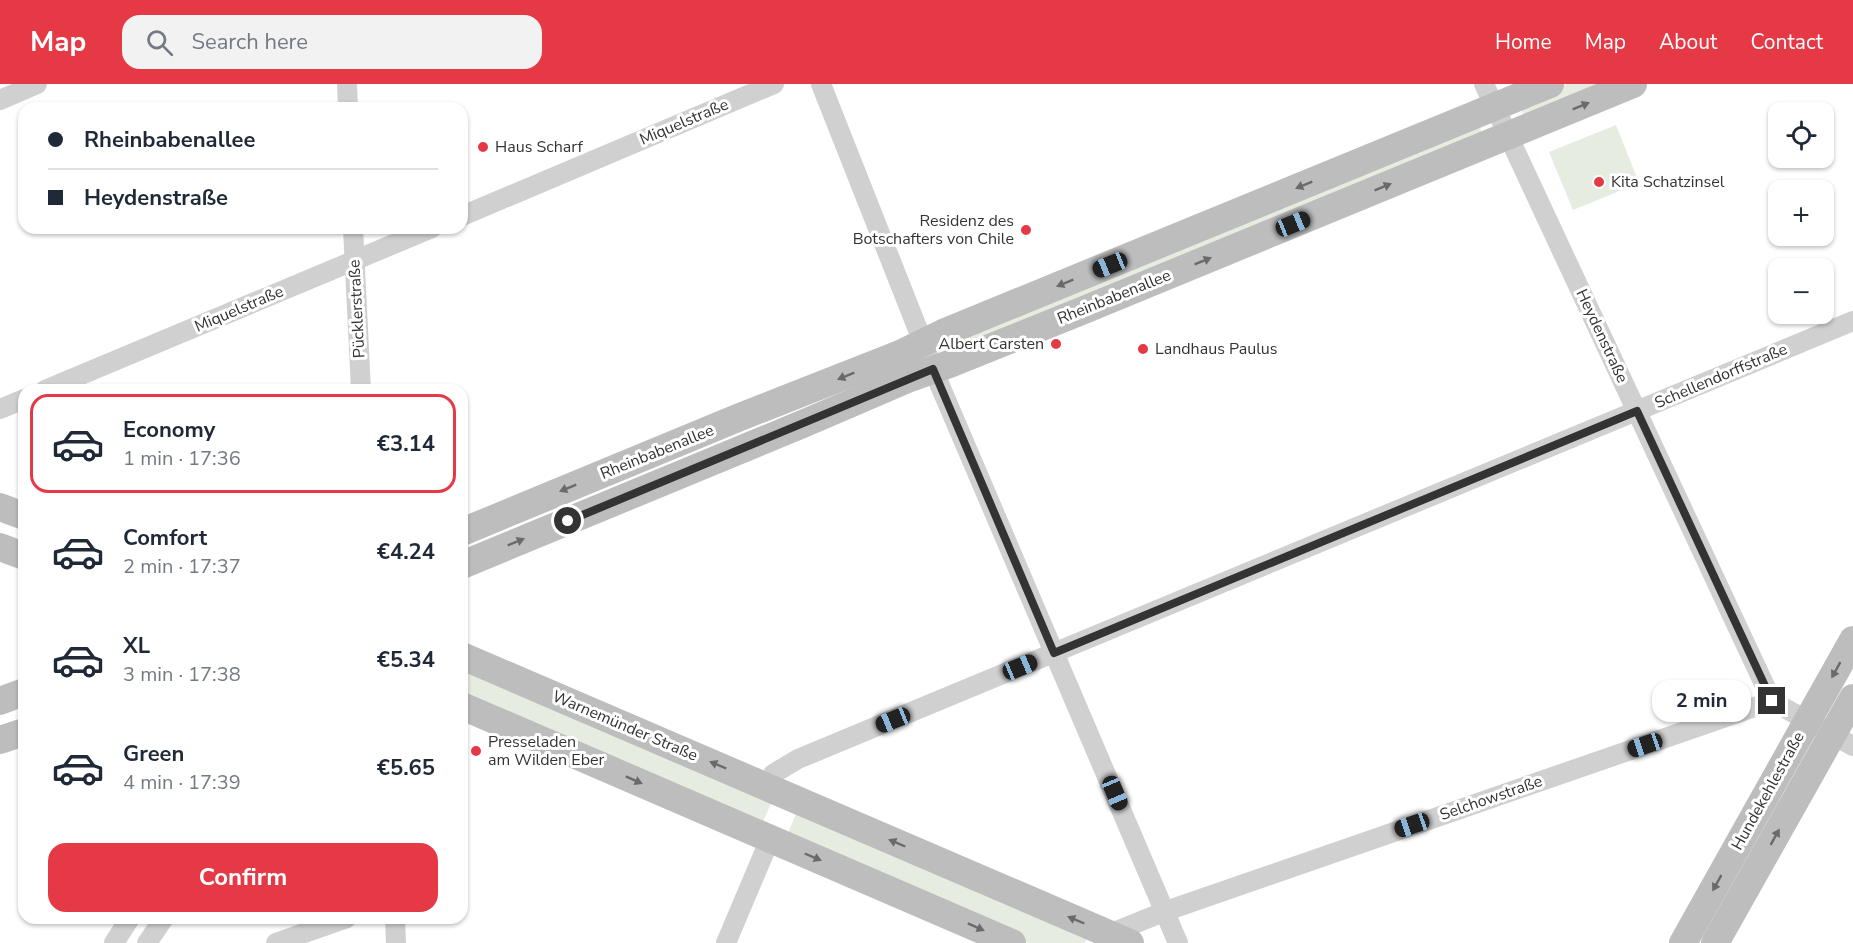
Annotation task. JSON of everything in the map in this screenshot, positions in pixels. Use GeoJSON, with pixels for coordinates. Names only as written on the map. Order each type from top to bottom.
{"type":"FeatureCollection","features":[{"type":"Feature","properties":{"kind":"street"},"geometry":{"type":"LineString","coordinates":[[0,100],[37,84]]}},
{"type":"Feature","properties":{"kind":"street"},"geometry":{"type":"LineString","coordinates":[[347,84],[348,102]]}},
{"type":"Feature","properties":{"kind":"street","name":"Miquelstraße"},"geometry":{"type":"LineString","coordinates":[[468,213],[774,84]]}},
{"type":"Feature","properties":{"kind":"street"},"geometry":{"type":"LineString","coordinates":[[821,84],[922,343],[1178,943]]}},
{"type":"Feature","properties":{"kind":"street","name":"Rheinbabenallee"},"geometry":{"type":"LineString","coordinates":[[468,530],[900,354],[1489,95],[1550,84]]}},
{"type":"Feature","properties":{"kind":"street","name":"Rheinbabenallee"},"geometry":{"type":"LineString","coordinates":[[468,563],[933,369],[1633,84]]}},
{"type":"Feature","properties":{"kind":"street","name":"Heydenstraße"},"geometry":{"type":"LineString","coordinates":[[1489,95],[1772,701]]}},
{"type":"Feature","properties":{"kind":"street","name":"Pücklerstraße"},"geometry":{"type":"LineString","coordinates":[[353,234],[361,384]]}},
{"type":"Feature","properties":{"kind":"street","name":"Miquelstraße"},"geometry":{"type":"LineString","coordinates":[[59,384],[418,234]]}},
{"type":"Feature","properties":{"kind":"street","name":"Schellendorffstraße"},"geometry":{"type":"LineString","coordinates":[[778,791],[773,774],[798,759],[1853,321]]}},
{"type":"Feature","properties":{"kind":"street"},"geometry":{"type":"LineString","coordinates":[[0,409],[18,402]]}},
{"type":"Feature","properties":{"kind":"street"},"geometry":{"type":"LineString","coordinates":[[0,507],[18,514]]}},
{"type":"Feature","properties":{"kind":"street"},"geometry":{"type":"LineString","coordinates":[[0,547],[18,554]]}},
{"type":"Feature","properties":{"kind":"street","name":"Hundekehlestraße"},"geometry":{"type":"LineString","coordinates":[[1683,943],[1798,716],[1853,639]]}},
{"type":"Feature","properties":{"kind":"street","name":"Warnemünder Straße"},"geometry":{"type":"LineString","coordinates":[[468,659],[778,791],[1115,940]]}},
{"type":"Feature","properties":{"kind":"street"},"geometry":{"type":"LineString","coordinates":[[0,700],[18,694]]}},
{"type":"Feature","properties":{"kind":"street","name":"Hundekehlestraße"},"geometry":{"type":"LineString","coordinates":[[1715,943],[1843,740],[1853,698]]}},
{"type":"Feature","properties":{"kind":"street"},"geometry":{"type":"LineString","coordinates":[[1772,701],[1843,740]]}},
{"type":"Feature","properties":{"kind":"street","name":"Selchowstraße"},"geometry":{"type":"LineString","coordinates":[[1115,940],[1166,911],[1772,701]]}},
{"type":"Feature","properties":{"kind":"street"},"geometry":{"type":"LineString","coordinates":[[468,709],[1012,943]]}},
{"type":"Feature","properties":{"kind":"street"},"geometry":{"type":"LineString","coordinates":[[0,740],[18,734]]}},
{"type":"Feature","properties":{"kind":"street"},"geometry":{"type":"LineString","coordinates":[[726,943],[770,839],[778,791]]}},
{"type":"Feature","properties":{"kind":"street"},"geometry":{"type":"LineString","coordinates":[[114,943],[126,924]]}},
{"type":"Feature","properties":{"kind":"street"},"geometry":{"type":"LineString","coordinates":[[147,943],[160,924]]}},
{"type":"Feature","properties":{"kind":"street"},"geometry":{"type":"LineString","coordinates":[[276,943],[329,924]]}},
{"type":"Feature","properties":{"kind":"street"},"geometry":{"type":"LineString","coordinates":[[394,924],[396,943]]}},
{"type":"Feature","properties":{"kind":"shaded area"},"geometry":{"type":"Polygon","coordinates":[[[1567,84],[1617,84],[1526,121],[1519,104],[1567,84]]]}},
{"type":"Feature","properties":{"kind":"shaded area"},"geometry":{"type":"Polygon","coordinates":[[[1477,121],[1485,138],[953,355],[947,339],[1477,121]]]}},
{"type":"Feature","properties":{"kind":"shaded area"},"geometry":{"type":"Polygon","coordinates":[[[1616,125],[1639,183],[1573,210],[1549,152],[1616,125]]]}},
{"type":"Feature","properties":{"kind":"shaded area"},"geometry":{"type":"Polygon","coordinates":[[[468,667],[773,799],[761,826],[468,698],[468,667]]]}},
{"type":"Feature","properties":{"kind":"shaded area"},"geometry":{"type":"Polygon","coordinates":[[[798,809],[1088,935],[1085,943],[1029,943],[786,838],[798,809]]]}},
{"type":"Feature","properties":{"kind":"place","name":"Haus Scharf"},"geometry":{"type":"Point","coordinates":[483,147]}},
{"type":"Feature","properties":{"kind":"place","name":"Kita Schatzinsel"},"geometry":{"type":"Point","coordinates":[1599,182]}},
{"type":"Feature","properties":{"kind":"place","name":"Residenz des Botschafters von Chile"},"geometry":{"type":"Point","coordinates":[1026,230]}},
{"type":"Feature","properties":{"kind":"place","name":"Albert Carsten"},"geometry":{"type":"Point","coordinates":[1056,344]}},
{"type":"Feature","properties":{"kind":"place","name":"Landhaus Paulus"},"geometry":{"type":"Point","coordinates":[1143,349]}},
{"type":"Feature","properties":{"kind":"place","name":"Presseladen am Wilden Eber"},"geometry":{"type":"Point","coordinates":[476,751]}},
{"type":"Feature","properties":{"kind":"route"},"geometry":{"type":"LineString","coordinates":[[568,521],[933,369],[1054,653],[1637,411],[1772,701]]}}]}
